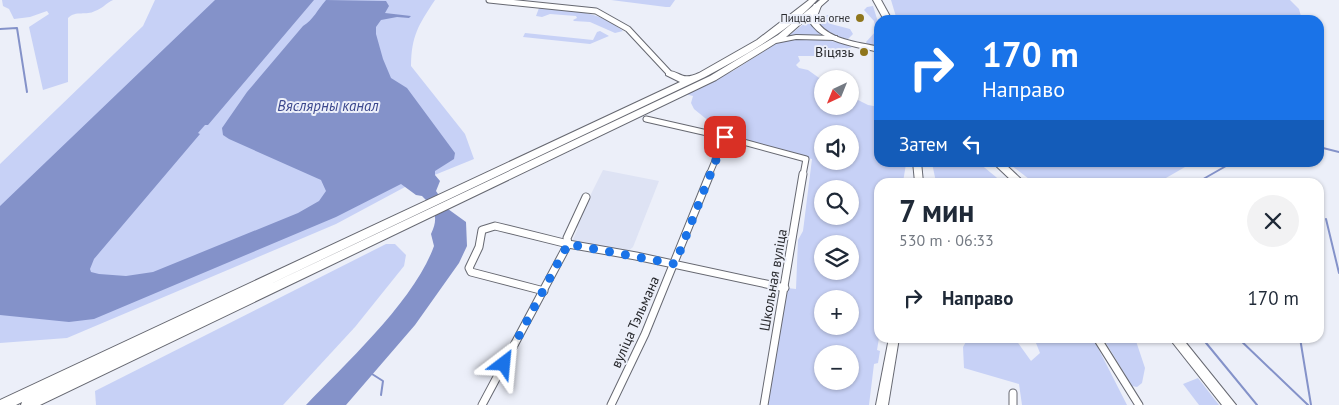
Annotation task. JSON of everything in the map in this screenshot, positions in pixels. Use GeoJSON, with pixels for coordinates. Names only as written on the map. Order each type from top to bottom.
{"type":"FeatureCollection","features":[{"type":"Feature","properties":{"kind":"main road"},"geometry":{"type":"LineString","coordinates":[[27,405],[702,75],[774,32],[815,3],[824,0]]}},
{"type":"Feature","properties":{"kind":"main road"},"geometry":{"type":"LineString","coordinates":[[877,0],[886,15]]}},
{"type":"Feature","properties":{"kind":"main road"},"geometry":{"type":"LineString","coordinates":[[815,3],[812,16],[814,25],[834,38]]}},
{"type":"Feature","properties":{"kind":"main road"},"geometry":{"type":"LineString","coordinates":[[460,193],[692,89],[735,66],[772,43],[815,3]]}},
{"type":"Feature","properties":{"kind":"main road"},"geometry":{"type":"LineString","coordinates":[[889,4],[889,15]]}},
{"type":"Feature","properties":{"kind":"main road"},"geometry":{"type":"LineString","coordinates":[[772,43],[796,37],[834,38],[874,48]]}},
{"type":"Feature","properties":{"kind":"main road"},"geometry":{"type":"LineString","coordinates":[[669,73],[682,80],[702,75]]}},
{"type":"Feature","properties":{"kind":"main road"},"geometry":{"type":"LineString","coordinates":[[664,94],[673,86],[669,73]]}},
{"type":"Feature","properties":{"kind":"main road"},"geometry":{"type":"LineString","coordinates":[[1002,167],[1014,178]]}},
{"type":"Feature","properties":{"kind":"main road"},"geometry":{"type":"LineString","coordinates":[[2,405],[422,212]]}},
{"type":"Feature","properties":{"kind":"main road"},"geometry":{"type":"LineString","coordinates":[[882,405],[893,343]]}},
{"type":"Feature","properties":{"kind":"main road"},"geometry":{"type":"LineString","coordinates":[[1179,343],[1230,405]]}},
{"type":"Feature","properties":{"kind":"street"},"geometry":{"type":"LineString","coordinates":[[489,0],[596,11],[628,29],[669,73]]}},
{"type":"Feature","properties":{"kind":"street"},"geometry":{"type":"LineString","coordinates":[[646,119],[725,137]]}},
{"type":"Feature","properties":{"kind":"street","name":"Школьная вуліца"},"geometry":{"type":"LineString","coordinates":[[725,137],[806,159],[764,405]]}},
{"type":"Feature","properties":{"kind":"street","name":"вуліца Тэльмана"},"geometry":{"type":"LineString","coordinates":[[611,405],[645,334],[675,264],[725,137]]}},
{"type":"Feature","properties":{"kind":"street"},"geometry":{"type":"LineString","coordinates":[[482,405],[568,244],[567,238],[586,197]]}},
{"type":"Feature","properties":{"kind":"street"},"geometry":{"type":"LineString","coordinates":[[544,291],[471,272],[469,268],[479,247],[482,230],[495,226],[568,244],[675,264],[785,288]]}},
{"type":"Feature","properties":{"kind":"street"},"geometry":{"type":"LineString","coordinates":[[1100,343],[1139,405]]}},
{"type":"Feature","properties":{"kind":"street"},"geometry":{"type":"LineString","coordinates":[[1013,405],[1014,393]]}},
{"type":"Feature","properties":{"kind":"shaded area"},"geometry":{"type":"Polygon","coordinates":[[[2,0],[113,0],[92,12],[74,14],[68,18],[68,82],[43,90],[29,27],[49,14],[47,11],[30,17],[14,19],[9,9],[3,6],[2,0]]]}},
{"type":"Feature","properties":{"kind":"shaded area","name":"Вяслярны канал"},"geometry":{"type":"Polygon","coordinates":[[[155,0],[435,0],[424,16],[414,38],[411,66],[465,134],[474,159],[405,187],[336,224],[67,338],[0,343],[0,164],[143,26],[155,0]]]}},
{"type":"Feature","properties":{"kind":"shaded area"},"geometry":{"type":"Polygon","coordinates":[[[611,0],[675,0],[670,7],[666,7],[611,0]]]}},
{"type":"Feature","properties":{"kind":"shaded area"},"geometry":{"type":"Polygon","coordinates":[[[891,0],[1290,0],[1299,9],[1301,15],[896,15],[891,0]]]}},
{"type":"Feature","properties":{"kind":"shaded area"},"geometry":{"type":"Polygon","coordinates":[[[544,6],[596,16],[623,31],[615,33],[590,22],[574,21],[577,18],[576,16],[550,14],[542,17],[536,16],[539,8],[544,6]]]}},
{"type":"Feature","properties":{"kind":"shaded area"},"geometry":{"type":"Polygon","coordinates":[[[873,6],[876,15],[874,15],[874,21],[864,10],[867,7],[873,6]]]}},
{"type":"Feature","properties":{"kind":"shaded area"},"geometry":{"type":"Polygon","coordinates":[[[827,15],[835,16],[840,21],[831,19],[829,21],[831,24],[850,29],[853,34],[848,39],[838,37],[815,22],[817,18],[824,19],[827,15]]]}},
{"type":"Feature","properties":{"kind":"shaded area"},"geometry":{"type":"Polygon","coordinates":[[[809,20],[815,28],[829,36],[787,37],[809,20]]]}},
{"type":"Feature","properties":{"kind":"shaded area"},"geometry":{"type":"Polygon","coordinates":[[[600,31],[609,36],[590,44],[523,37],[525,33],[593,40],[597,32],[600,31]]]}},
{"type":"Feature","properties":{"kind":"shaded area"},"geometry":{"type":"Polygon","coordinates":[[[874,33],[874,45],[871,46],[866,42],[874,33]]]}},
{"type":"Feature","properties":{"kind":"shaded area"},"geometry":{"type":"Polygon","coordinates":[[[811,38],[844,43],[852,47],[835,56],[798,56],[800,61],[796,65],[814,74],[814,115],[859,115],[859,100],[874,106],[874,167],[906,167],[904,178],[874,178],[874,343],[878,343],[877,350],[880,351],[878,363],[874,364],[869,405],[766,405],[787,288],[796,289],[798,240],[803,231],[812,159],[727,136],[694,109],[691,103],[693,96],[685,94],[733,71],[777,43],[792,39],[811,38]]]}},
{"type":"Feature","properties":{"kind":"shaded area"},"geometry":{"type":"Polygon","coordinates":[[[933,167],[984,167],[997,178],[935,178],[933,167]]]}},
{"type":"Feature","properties":{"kind":"shaded area"},"geometry":{"type":"Polygon","coordinates":[[[1013,167],[1185,167],[1166,178],[1028,178],[1013,167]]]}},
{"type":"Feature","properties":{"kind":"shaded area"},"geometry":{"type":"Polygon","coordinates":[[[603,170],[659,181],[633,247],[627,252],[572,242],[578,228],[575,226],[603,170]]]}},
{"type":"Feature","properties":{"kind":"shaded area"},"geometry":{"type":"Polygon","coordinates":[[[386,244],[395,244],[406,255],[404,266],[355,327],[283,405],[96,405],[95,391],[386,244]]]}},
{"type":"Feature","properties":{"kind":"shaded area"},"geometry":{"type":"Polygon","coordinates":[[[965,343],[1018,343],[1031,361],[1040,353],[1036,343],[1096,343],[1127,405],[1022,405],[1019,384],[964,368],[963,347],[965,343]]]}},
{"type":"Feature","properties":{"kind":"shaded area"},"geometry":{"type":"Polygon","coordinates":[[[1106,343],[1137,343],[1145,368],[1142,383],[1137,387],[1132,386],[1106,343]]]}},
{"type":"Feature","properties":{"kind":"shaded area"},"geometry":{"type":"Polygon","coordinates":[[[1198,378],[1219,405],[1199,405],[1183,384],[1198,378]]]}},
{"type":"Feature","properties":{"kind":"water","name":"Вяслярны канал"},"geometry":{"type":"Polygon","coordinates":[[[215,0],[314,0],[208,125],[205,125],[198,133],[200,134],[94,259],[90,269],[91,272],[99,274],[126,276],[153,272],[298,213],[319,201],[326,191],[321,180],[229,139],[223,135],[222,128],[247,92],[303,26],[313,18],[326,0],[386,1],[389,6],[385,13],[411,16],[409,18],[397,17],[381,20],[376,27],[383,59],[391,78],[407,88],[455,153],[454,159],[435,171],[435,175],[440,181],[436,191],[448,209],[466,222],[467,246],[459,263],[415,325],[346,405],[306,405],[396,309],[425,267],[434,246],[431,234],[435,223],[433,209],[422,196],[416,195],[401,184],[336,217],[94,319],[69,322],[0,315],[0,206],[215,0]]]}},
{"type":"Feature","properties":{"kind":"waterway"},"geometry":{"type":"LineString","coordinates":[[0,29],[17,28],[27,92]]}},
{"type":"Feature","properties":{"kind":"waterway"},"geometry":{"type":"LineString","coordinates":[[1324,148],[1339,152]]}},
{"type":"Feature","properties":{"kind":"waterway"},"geometry":{"type":"LineString","coordinates":[[1205,178],[1224,167]]}},
{"type":"Feature","properties":{"kind":"waterway"},"geometry":{"type":"LineString","coordinates":[[1326,219],[1339,273]]}},
{"type":"Feature","properties":{"kind":"waterway"},"geometry":{"type":"LineString","coordinates":[[1206,343],[1257,405]]}},
{"type":"Feature","properties":{"kind":"waterway"},"geometry":{"type":"LineString","coordinates":[[1243,343],[1308,405]]}},
{"type":"Feature","properties":{"kind":"waterway"},"geometry":{"type":"LineString","coordinates":[[1301,343],[1311,405]]}},
{"type":"Feature","properties":{"kind":"waterway"},"geometry":{"type":"LineString","coordinates":[[372,374],[383,381],[381,395]]}},
{"type":"Feature","properties":{"kind":"place","name":"Пицца на огне"},"geometry":{"type":"Point","coordinates":[860,18]}},
{"type":"Feature","properties":{"kind":"place","name":"Віцязь"},"geometry":{"type":"Point","coordinates":[864,52]}},
{"type":"Feature","properties":{"kind":"route"},"geometry":{"type":"LineString","coordinates":[[504,364],[568,244],[675,264],[725,137]]}}]}
